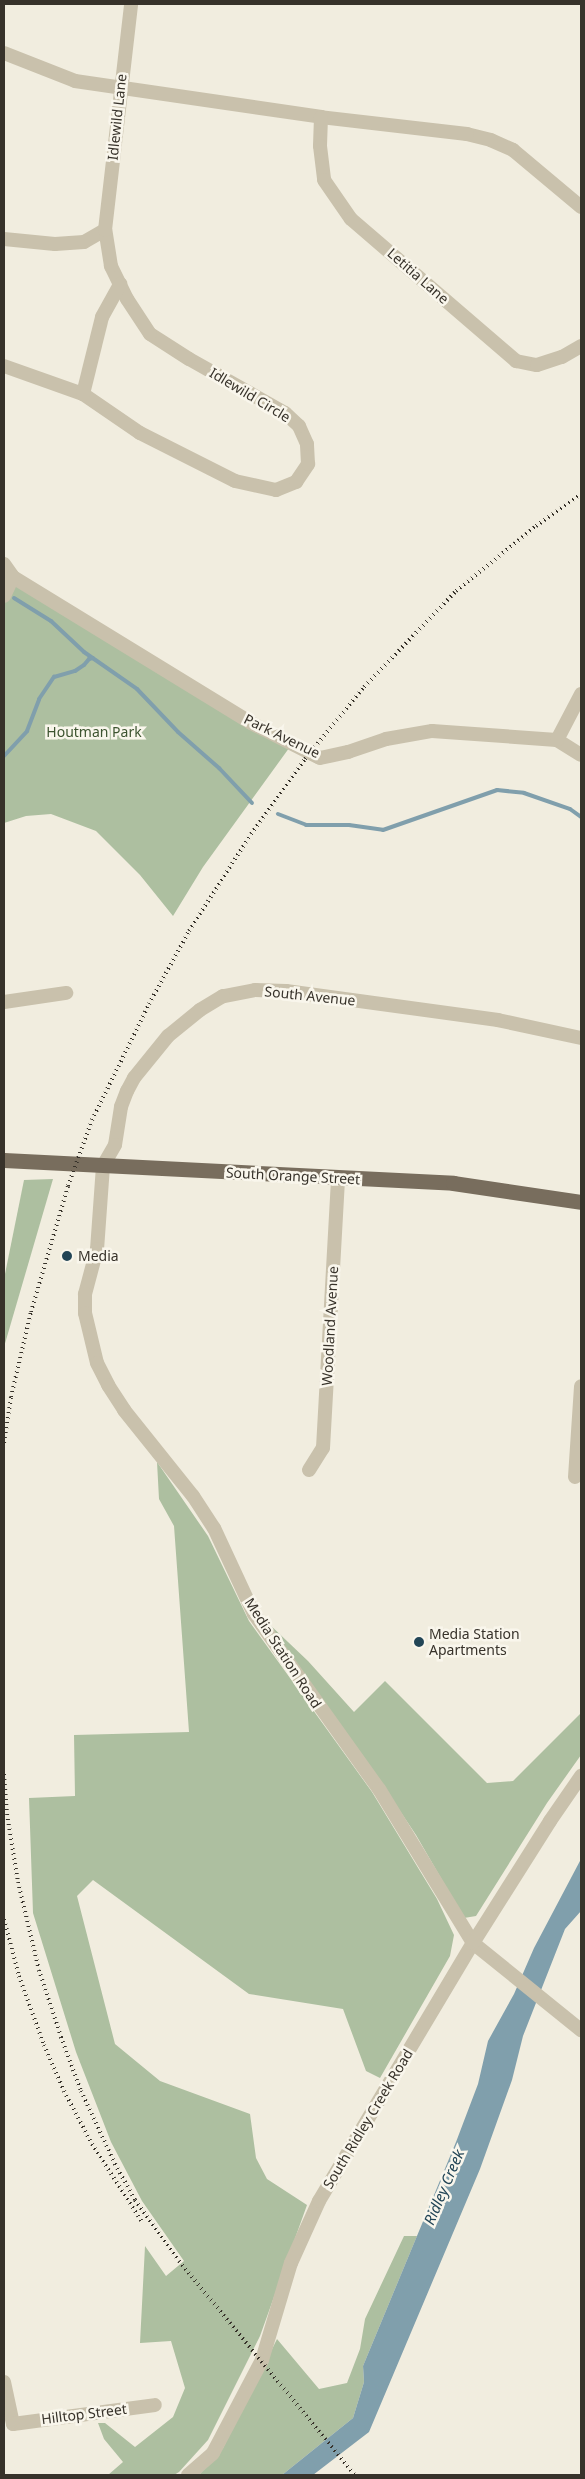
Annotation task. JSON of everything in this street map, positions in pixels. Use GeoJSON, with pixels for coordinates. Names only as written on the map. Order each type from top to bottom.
{"type":"FeatureCollection","features":[{"type":"Feature","properties":{"kind":"main road","name":"South Orange Street"},"geometry":{"type":"LineString","coordinates":[[4,1157],[97,1165],[453,1182],[581,1202]]}},
{"type":"Feature","properties":{"kind":"street","name":"Idlewild Lane"},"geometry":{"type":"LineString","coordinates":[[105,230],[131,4]]}},
{"type":"Feature","properties":{"kind":"street"},"geometry":{"type":"LineString","coordinates":[[4,53],[63,78],[321,117],[467,134],[491,140],[513,150],[581,207]]}},
{"type":"Feature","properties":{"kind":"street","name":"Letitia Lane"},"geometry":{"type":"LineString","coordinates":[[321,117],[320,146],[324,180],[351,219],[516,361],[537,365],[562,357],[581,346]]}},
{"type":"Feature","properties":{"kind":"street"},"geometry":{"type":"LineString","coordinates":[[4,239],[55,244],[84,242],[105,230]]}},
{"type":"Feature","properties":{"kind":"street","name":"Idlewild Circle"},"geometry":{"type":"LineString","coordinates":[[4,366],[83,394],[140,433],[234,481],[276,490],[296,482],[308,464],[307,444],[299,426],[285,413],[150,334],[111,266],[105,230]]}},
{"type":"Feature","properties":{"kind":"street"},"geometry":{"type":"LineString","coordinates":[[83,394],[102,317],[120,284]]}},
{"type":"Feature","properties":{"kind":"street"},"geometry":{"type":"LineString","coordinates":[[4,564],[13,577],[4,596]]}},
{"type":"Feature","properties":{"kind":"street","name":"Park Avenue"},"geometry":{"type":"LineString","coordinates":[[13,577],[251,723],[320,758],[348,752],[386,739],[432,731],[557,740],[581,755]]}},
{"type":"Feature","properties":{"kind":"street"},"geometry":{"type":"LineString","coordinates":[[557,740],[581,694]]}},
{"type":"Feature","properties":{"kind":"street","name":"South Avenue"},"geometry":{"type":"LineString","coordinates":[[97,1165],[115,1145],[121,1107],[134,1078],[168,1036],[200,1010],[223,996],[255,990],[286,991],[498,1020],[581,1038]]}},
{"type":"Feature","properties":{"kind":"street"},"geometry":{"type":"LineString","coordinates":[[4,1002],[66,993]]}},
{"type":"Feature","properties":{"kind":"street","name":"Media Station Road"},"geometry":{"type":"LineString","coordinates":[[97,1165],[97,1249],[85,1303],[89,1337],[100,1370],[124,1410],[193,1496],[214,1528],[254,1614],[379,1789],[474,1943],[496,1963],[581,2030]]}},
{"type":"Feature","properties":{"kind":"street","name":"Woodland Avenue"},"geometry":{"type":"LineString","coordinates":[[309,1470],[323,1448],[338,1178]]}},
{"type":"Feature","properties":{"kind":"street"},"geometry":{"type":"LineString","coordinates":[[575,1477],[581,1386]]}},
{"type":"Feature","properties":{"kind":"street","name":"South Ridley Creek Road"},"geometry":{"type":"LineString","coordinates":[[188,2475],[213,2453],[262,2360],[291,2263],[319,2201],[474,1943],[550,1821],[581,1776]]}},
{"type":"Feature","properties":{"kind":"street","name":"Hilltop Street"},"geometry":{"type":"LineString","coordinates":[[4,2382],[13,2424],[155,2405]]}},
{"type":"Feature","properties":{"kind":"green space","name":"Houtman Park"},"geometry":{"type":"Polygon","coordinates":[[[13,577],[292,744],[203,867],[173,916],[140,875],[96,831],[51,814],[26,816],[4,823],[4,596],[13,577]]]}},
{"type":"Feature","properties":{"kind":"green space"},"geometry":{"type":"Polygon","coordinates":[[[53,1179],[4,1347],[4,1279],[24,1180],[53,1179]]]}},
{"type":"Feature","properties":{"kind":"green space"},"geometry":{"type":"Polygon","coordinates":[[[157,1462],[208,1536],[249,1621],[372,1792],[437,1899],[454,1935],[450,1956],[380,2078],[366,2071],[343,2009],[249,1994],[93,1880],[77,1896],[115,2044],[160,2081],[250,2114],[256,2158],[267,2179],[307,2205],[260,2336],[208,2440],[174,2475],[108,2475],[123,2462],[104,2439],[98,2423],[105,2423],[135,2447],[173,2417],[185,2388],[171,2341],[140,2343],[145,2246],[166,2276],[184,2261],[142,2201],[111,2142],[76,2052],[33,1913],[29,1798],[75,1796],[74,1735],[189,1732],[174,1526],[159,1499],[157,1462]]]}},
{"type":"Feature","properties":{"kind":"green space"},"geometry":{"type":"Polygon","coordinates":[[[268,1623],[308,1661],[354,1712],[385,1681],[487,1783],[513,1781],[581,1713],[581,1755],[547,1803],[476,1916],[464,1918],[416,1835],[268,1623]]]}},
{"type":"Feature","properties":{"kind":"green space"},"geometry":{"type":"Polygon","coordinates":[[[404,2236],[417,2236],[363,2366],[364,2382],[353,2418],[282,2475],[199,2475],[223,2448],[277,2339],[319,2389],[347,2383],[360,2349],[365,2319],[404,2236]]]}},
{"type":"Feature","properties":{"kind":"water","name":"Ridley Creek"},"geometry":{"type":"Polygon","coordinates":[[[581,1859],[581,1911],[565,1929],[523,2036],[512,2080],[480,2169],[369,2432],[313,2475],[282,2475],[353,2418],[364,2382],[363,2366],[456,2142],[478,2084],[488,2041],[514,1994],[534,1948],[581,1859]]]}},
{"type":"Feature","properties":{"kind":"waterway"},"geometry":{"type":"LineString","coordinates":[[14,598],[51,621],[84,652],[137,689],[178,732],[219,768],[252,803]]}},
{"type":"Feature","properties":{"kind":"waterway"},"geometry":{"type":"LineString","coordinates":[[4,756],[27,731],[39,699],[54,677],[75,671],[89,659],[93,658]]}},
{"type":"Feature","properties":{"kind":"waterway"},"geometry":{"type":"LineString","coordinates":[[278,814],[306,825],[349,825],[383,830],[497,790],[524,793],[570,809],[581,817]]}},
{"type":"Feature","properties":{"kind":"railway"},"geometry":{"type":"LineString","coordinates":[[4,1443],[11,1397],[31,1312],[68,1186],[92,1120],[149,1004],[189,931],[251,834],[305,759],[364,687],[456,591],[536,526],[581,494]]}},
{"type":"Feature","properties":{"kind":"railway"},"geometry":{"type":"LineString","coordinates":[[4,1774],[7,1814],[18,1882],[39,1970],[81,2091],[115,2164],[135,2200],[179,2261],[355,2475]]}},
{"type":"Feature","properties":{"kind":"railway"},"geometry":{"type":"LineString","coordinates":[[4,1919],[19,1976],[44,2045],[64,2091],[92,2144],[142,2222]]}},
{"type":"Feature","properties":{"kind":"place","name":"Media"},"geometry":{"type":"Point","coordinates":[67,1256]}},
{"type":"Feature","properties":{"kind":"place","name":"Media Station Apartments"},"geometry":{"type":"Point","coordinates":[419,1642]}}]}
